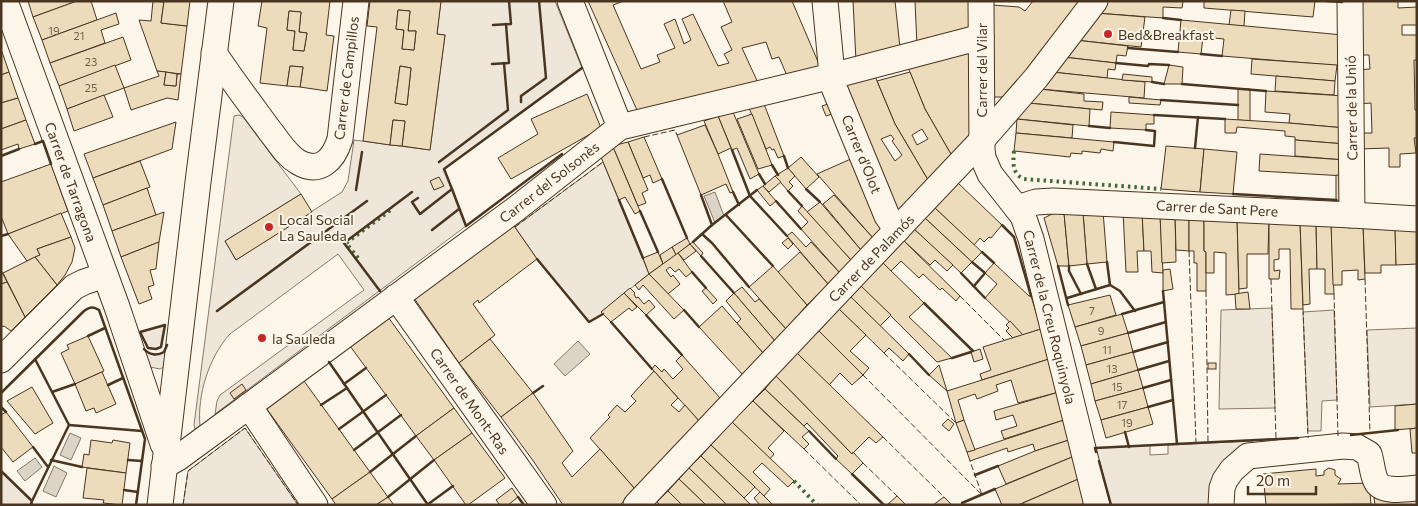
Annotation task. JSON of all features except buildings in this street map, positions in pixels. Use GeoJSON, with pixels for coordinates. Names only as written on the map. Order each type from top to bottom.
{"type":"FeatureCollection","features":[{"type":"Feature","properties":{"kind":"street","name":"Carrer de Tarragona"},"geometry":{"type":"LineString","coordinates":[[5,1],[105,275],[164,447],[171,462]]}},
{"type":"Feature","properties":{"kind":"street"},"geometry":{"type":"LineString","coordinates":[[160,505],[171,462],[171,408],[221,1]]}},
{"type":"Feature","properties":{"kind":"street","name":"Carrer de Campillos"},"geometry":{"type":"LineString","coordinates":[[214,53],[242,94],[288,154],[299,163],[312,167],[324,164],[332,158],[337,150],[340,139],[356,1]]}},
{"type":"Feature","properties":{"kind":"street"},"geometry":{"type":"LineString","coordinates":[[570,1],[620,127]]}},
{"type":"Feature","properties":{"kind":"street","name":"Carrer d'Olot"},"geometry":{"type":"LineString","coordinates":[[825,1],[833,85],[887,216],[897,230]]}},
{"type":"Feature","properties":{"kind":"street","name":"Carrer del Vilar"},"geometry":{"type":"LineString","coordinates":[[981,1],[982,140]]}},
{"type":"Feature","properties":{"kind":"street","name":"Carrer de Palamós"},"geometry":{"type":"LineString","coordinates":[[636,505],[982,140],[1036,78],[1095,1]]}},
{"type":"Feature","properties":{"kind":"street","name":"Carrer de la Unió"},"geometry":{"type":"LineString","coordinates":[[1350,1],[1352,215]]}},
{"type":"Feature","properties":{"kind":"street","name":"Carrer del Solsonès"},"geometry":{"type":"LineString","coordinates":[[171,462],[517,208],[620,127],[832,76],[981,37]]}},
{"type":"Feature","properties":{"kind":"street","name":"Carrer de la Creu Roquinyola"},"geometry":{"type":"LineString","coordinates":[[982,140],[983,158],[990,174],[1024,216],[1097,505]]}},
{"type":"Feature","properties":{"kind":"street","name":"Carrer de Sant Pere"},"geometry":{"type":"LineString","coordinates":[[1018,208],[1036,202],[1053,201],[1417,219]]}},
{"type":"Feature","properties":{"kind":"street"},"geometry":{"type":"LineString","coordinates":[[1,360],[74,288],[84,282],[105,275]]}},
{"type":"Feature","properties":{"kind":"street","name":"Carrer de Mont-Ras"},"geometry":{"type":"LineString","coordinates":[[396,297],[544,505]]}},
{"type":"Feature","properties":{"kind":"street","name":"Carrer de Tarragona"},"geometry":{"type":"LineString","coordinates":[[136,363],[153,399],[162,412],[171,408]]}},
{"type":"Feature","properties":{"kind":"street"},"geometry":{"type":"LineString","coordinates":[[249,406],[315,505]]}},
{"type":"Feature","properties":{"kind":"street"},"geometry":{"type":"LineString","coordinates":[[1221,505],[1222,488],[1225,480],[1232,470],[1248,456],[1344,446],[1356,447],[1369,454],[1375,480],[1379,486],[1385,488],[1417,488]]}},
{"type":"Feature","properties":{"kind":"shaded area"},"geometry":{"type":"Polygon","coordinates":[[[441,1],[555,1],[582,68],[444,169],[466,226],[215,414],[220,395],[364,290],[338,254],[230,334],[210,365],[200,402],[200,426],[195,429],[234,116],[239,115],[243,117],[301,194],[225,241],[236,260],[342,192],[348,181],[354,140],[430,150],[445,35],[437,34],[441,1]]]}},
{"type":"Feature","properties":{"kind":"shaded area"},"geometry":{"type":"Polygon","coordinates":[[[603,162],[649,274],[601,312],[603,314],[589,322],[537,259],[515,227],[603,162]]]}},
{"type":"Feature","properties":{"kind":"shaded area"},"geometry":{"type":"Polygon","coordinates":[[[715,192],[724,216],[715,223],[704,196],[715,192]]]}},
{"type":"Feature","properties":{"kind":"shaded area"},"geometry":{"type":"Polygon","coordinates":[[[1272,308],[1275,408],[1219,409],[1221,310],[1272,308]]]}},
{"type":"Feature","properties":{"kind":"shaded area"},"geometry":{"type":"Polygon","coordinates":[[[1334,310],[1337,400],[1322,401],[1321,431],[1308,431],[1303,312],[1334,310]]]}},
{"type":"Feature","properties":{"kind":"shaded area"},"geometry":{"type":"Polygon","coordinates":[[[165,325],[161,347],[156,349],[148,348],[140,332],[165,325]]]}},
{"type":"Feature","properties":{"kind":"shaded area"},"geometry":{"type":"Polygon","coordinates":[[[1417,328],[1417,404],[1370,407],[1367,330],[1417,328]]]}},
{"type":"Feature","properties":{"kind":"shaded area"},"geometry":{"type":"Polygon","coordinates":[[[578,341],[590,354],[565,376],[554,364],[578,341]]]}},
{"type":"Feature","properties":{"kind":"shaded area"},"geometry":{"type":"Polygon","coordinates":[[[167,345],[168,365],[160,369],[150,367],[146,361],[144,349],[151,354],[159,354],[164,352],[167,345]]]}},
{"type":"Feature","properties":{"kind":"shaded area"},"geometry":{"type":"Polygon","coordinates":[[[245,428],[298,505],[183,505],[188,471],[245,428]]]}},
{"type":"Feature","properties":{"kind":"shaded area"},"geometry":{"type":"Polygon","coordinates":[[[70,433],[81,438],[71,460],[60,455],[70,433]]]}},
{"type":"Feature","properties":{"kind":"shaded area"},"geometry":{"type":"Polygon","coordinates":[[[1252,441],[1252,447],[1212,505],[1111,505],[1095,448],[1150,445],[1150,455],[1168,454],[1168,445],[1252,441]]]}},
{"type":"Feature","properties":{"kind":"shaded area"},"geometry":{"type":"Polygon","coordinates":[[[35,458],[42,467],[25,481],[17,471],[35,458]]]}},
{"type":"Feature","properties":{"kind":"shaded area"},"geometry":{"type":"Polygon","coordinates":[[[54,466],[67,473],[56,497],[43,491],[54,466]]]}},
{"type":"Feature","properties":{"kind":"shaded area"},"geometry":{"type":"Polygon","coordinates":[[[1,471],[32,501],[31,504],[33,505],[1,505],[1,471]]]}},
{"type":"Feature","properties":{"kind":"hedge"},"geometry":{"type":"LineString","coordinates":[[1014,151],[1015,171],[1024,179],[1161,189]]}},
{"type":"Feature","properties":{"kind":"hedge"},"geometry":{"type":"LineString","coordinates":[[358,258],[346,243],[392,209]]}},
{"type":"Feature","properties":{"kind":"hedge"},"geometry":{"type":"LineString","coordinates":[[794,481],[817,505]]}},
{"type":"Feature","properties":{"kind":"fence"},"geometry":{"type":"LineString","coordinates":[[644,137],[675,130],[677,135]]}},
{"type":"Feature","properties":{"kind":"fence"},"geometry":{"type":"LineString","coordinates":[[515,227],[603,162]]}},
{"type":"Feature","properties":{"kind":"fence"},"geometry":{"type":"LineString","coordinates":[[1189,251],[1196,443]]}},
{"type":"Feature","properties":{"kind":"fence"},"geometry":{"type":"LineString","coordinates":[[1271,279],[1276,439]]}},
{"type":"Feature","properties":{"kind":"fence"},"geometry":{"type":"LineString","coordinates":[[1365,279],[1370,433]]}},
{"type":"Feature","properties":{"kind":"fence"},"geometry":{"type":"LineString","coordinates":[[1206,291],[1208,443]]}},
{"type":"Feature","properties":{"kind":"fence"},"geometry":{"type":"LineString","coordinates":[[1334,294],[1338,436]]}},
{"type":"Feature","properties":{"kind":"fence"},"geometry":{"type":"LineString","coordinates":[[960,296],[1004,340]]}},
{"type":"Feature","properties":{"kind":"fence"},"geometry":{"type":"LineString","coordinates":[[1303,309],[1308,438]]}},
{"type":"Feature","properties":{"kind":"fence"},"geometry":{"type":"LineString","coordinates":[[884,353],[956,423]]}},
{"type":"Feature","properties":{"kind":"fence"},"geometry":{"type":"LineString","coordinates":[[863,375],[982,495],[970,461]]}},
{"type":"Feature","properties":{"kind":"fence"},"geometry":{"type":"LineString","coordinates":[[183,505],[188,471],[245,428],[298,505]]}},
{"type":"Feature","properties":{"kind":"fence"},"geometry":{"type":"LineString","coordinates":[[883,437],[944,497]]}},
{"type":"Feature","properties":{"kind":"fence"},"geometry":{"type":"LineString","coordinates":[[804,449],[861,505]]}},
{"type":"Feature","properties":{"kind":"fence"},"geometry":{"type":"LineString","coordinates":[[863,463],[897,496]]}},
{"type":"Feature","properties":{"kind":"wall"},"geometry":{"type":"LineString","coordinates":[[493,25],[511,24],[509,1]]}},
{"type":"Feature","properties":{"kind":"wall"},"geometry":{"type":"LineString","coordinates":[[521,102],[521,96],[546,78],[539,1]]}},
{"type":"Feature","properties":{"kind":"wall"},"geometry":{"type":"LineString","coordinates":[[1327,1],[1342,2]]}},
{"type":"Feature","properties":{"kind":"wall"},"geometry":{"type":"LineString","coordinates":[[1163,18],[1181,20]]}},
{"type":"Feature","properties":{"kind":"wall"},"geometry":{"type":"LineString","coordinates":[[492,64],[509,63],[506,24]]}},
{"type":"Feature","properties":{"kind":"wall"},"geometry":{"type":"LineString","coordinates":[[1128,48],[1178,52]]}},
{"type":"Feature","properties":{"kind":"wall"},"geometry":{"type":"LineString","coordinates":[[1201,54],[1222,56]]}},
{"type":"Feature","properties":{"kind":"wall"},"geometry":{"type":"LineString","coordinates":[[439,162],[508,110],[504,63]]}},
{"type":"Feature","properties":{"kind":"wall"},"geometry":{"type":"LineString","coordinates":[[1116,63],[1148,66],[1149,64],[1169,65]]}},
{"type":"Feature","properties":{"kind":"wall"},"geometry":{"type":"LineString","coordinates":[[418,198],[412,202],[420,214],[452,189],[444,169],[582,68]]}},
{"type":"Feature","properties":{"kind":"wall"},"geometry":{"type":"LineString","coordinates":[[1152,82],[1164,84]]}},
{"type":"Feature","properties":{"kind":"wall"},"geometry":{"type":"LineString","coordinates":[[1182,84],[1266,91]]}},
{"type":"Feature","properties":{"kind":"wall"},"geometry":{"type":"LineString","coordinates":[[1161,100],[1238,105]]}},
{"type":"Feature","properties":{"kind":"wall"},"geometry":{"type":"LineString","coordinates":[[1154,115],[1225,119]]}},
{"type":"Feature","properties":{"kind":"wall"},"geometry":{"type":"LineString","coordinates":[[1195,148],[1198,117]]}},
{"type":"Feature","properties":{"kind":"wall"},"geometry":{"type":"LineString","coordinates":[[1089,126],[1110,128]]}},
{"type":"Feature","properties":{"kind":"wall"},"geometry":{"type":"LineString","coordinates":[[1114,142],[1154,146],[1155,131],[1146,130]]}},
{"type":"Feature","properties":{"kind":"wall"},"geometry":{"type":"LineString","coordinates":[[35,144],[43,141],[51,164]]}},
{"type":"Feature","properties":{"kind":"wall"},"geometry":{"type":"LineString","coordinates":[[1,156],[19,149]]}},
{"type":"Feature","properties":{"kind":"wall"},"geometry":{"type":"LineString","coordinates":[[732,150],[750,196],[787,236]]}},
{"type":"Feature","properties":{"kind":"wall"},"geometry":{"type":"LineString","coordinates":[[356,190],[362,152]]}},
{"type":"Feature","properties":{"kind":"wall"},"geometry":{"type":"LineString","coordinates":[[452,189],[466,226],[562,154]]}},
{"type":"Feature","properties":{"kind":"wall"},"geometry":{"type":"LineString","coordinates":[[784,156],[788,168]]}},
{"type":"Feature","properties":{"kind":"wall"},"geometry":{"type":"LineString","coordinates":[[772,165],[778,175]]}},
{"type":"Feature","properties":{"kind":"wall"},"geometry":{"type":"LineString","coordinates":[[759,174],[765,184]]}},
{"type":"Feature","properties":{"kind":"wall"},"geometry":{"type":"LineString","coordinates":[[662,179],[687,238]]}},
{"type":"Feature","properties":{"kind":"wall"},"geometry":{"type":"LineString","coordinates":[[806,189],[820,202]]}},
{"type":"Feature","properties":{"kind":"wall"},"geometry":{"type":"LineString","coordinates":[[693,242],[757,190]]}},
{"type":"Feature","properties":{"kind":"wall"},"geometry":{"type":"LineString","coordinates":[[788,191],[802,206]]}},
{"type":"Feature","properties":{"kind":"wall"},"geometry":{"type":"LineString","coordinates":[[380,291],[344,243],[412,192]]}},
{"type":"Feature","properties":{"kind":"wall"},"geometry":{"type":"LineString","coordinates":[[733,192],[739,205]]}},
{"type":"Feature","properties":{"kind":"wall"},"geometry":{"type":"LineString","coordinates":[[1233,194],[1336,200]]}},
{"type":"Feature","properties":{"kind":"wall"},"geometry":{"type":"LineString","coordinates":[[701,195],[712,225]]}},
{"type":"Feature","properties":{"kind":"wall"},"geometry":{"type":"LineString","coordinates":[[619,200],[643,258]]}},
{"type":"Feature","properties":{"kind":"wall"},"geometry":{"type":"LineString","coordinates":[[217,311],[367,201]]}},
{"type":"Feature","properties":{"kind":"wall"},"geometry":{"type":"LineString","coordinates":[[776,201],[801,229]]}},
{"type":"Feature","properties":{"kind":"wall"},"geometry":{"type":"LineString","coordinates":[[432,230],[459,209]]}},
{"type":"Feature","properties":{"kind":"wall"},"geometry":{"type":"LineString","coordinates":[[640,211],[658,252]]}},
{"type":"Feature","properties":{"kind":"wall"},"geometry":{"type":"LineString","coordinates":[[726,215],[773,266]]}},
{"type":"Feature","properties":{"kind":"wall"},"geometry":{"type":"LineString","coordinates":[[1002,225],[1014,237],[1031,296]]}},
{"type":"Feature","properties":{"kind":"wall"},"geometry":{"type":"LineString","coordinates":[[1,236],[8,234]]}},
{"type":"Feature","properties":{"kind":"wall"},"geometry":{"type":"LineString","coordinates":[[702,234],[712,243],[749,287]]}},
{"type":"Feature","properties":{"kind":"wall"},"geometry":{"type":"LineString","coordinates":[[982,252],[994,263]]}},
{"type":"Feature","properties":{"kind":"wall"},"geometry":{"type":"LineString","coordinates":[[701,256],[734,293]]}},
{"type":"Feature","properties":{"kind":"wall"},"geometry":{"type":"LineString","coordinates":[[537,259],[589,322],[603,314]]}},
{"type":"Feature","properties":{"kind":"wall"},"geometry":{"type":"LineString","coordinates":[[972,262],[985,273],[974,286]]}},
{"type":"Feature","properties":{"kind":"wall"},"geometry":{"type":"LineString","coordinates":[[1107,262],[1110,285]]}},
{"type":"Feature","properties":{"kind":"wall"},"geometry":{"type":"LineString","coordinates":[[1087,264],[1096,289]]}},
{"type":"Feature","properties":{"kind":"wall"},"geometry":{"type":"LineString","coordinates":[[1058,266],[1068,305]]}},
{"type":"Feature","properties":{"kind":"wall"},"geometry":{"type":"LineString","coordinates":[[1069,266],[1069,271],[1081,294]]}},
{"type":"Feature","properties":{"kind":"wall"},"geometry":{"type":"LineString","coordinates":[[692,272],[706,288]]}},
{"type":"Feature","properties":{"kind":"wall"},"geometry":{"type":"LineString","coordinates":[[961,273],[985,298]]}},
{"type":"Feature","properties":{"kind":"wall"},"geometry":{"type":"LineString","coordinates":[[1067,298],[1110,285],[1120,291],[1135,311]]}},
{"type":"Feature","properties":{"kind":"wall"},"geometry":{"type":"LineString","coordinates":[[1163,291],[1177,444]]}},
{"type":"Feature","properties":{"kind":"wall"},"geometry":{"type":"LineString","coordinates":[[1122,314],[1164,302]]}},
{"type":"Feature","properties":{"kind":"wall"},"geometry":{"type":"LineString","coordinates":[[924,303],[973,351]]}},
{"type":"Feature","properties":{"kind":"wall"},"geometry":{"type":"LineString","coordinates":[[1,393],[84,311],[91,308],[99,310],[145,439],[136,505]]}},
{"type":"Feature","properties":{"kind":"wall"},"geometry":{"type":"LineString","coordinates":[[684,310],[699,327]]}},
{"type":"Feature","properties":{"kind":"wall"},"geometry":{"type":"LineString","coordinates":[[646,315],[682,355]]}},
{"type":"Feature","properties":{"kind":"wall"},"geometry":{"type":"LineString","coordinates":[[611,322],[652,369]]}},
{"type":"Feature","properties":{"kind":"wall"},"geometry":{"type":"LineString","coordinates":[[1128,333],[1166,322]]}},
{"type":"Feature","properties":{"kind":"wall"},"geometry":{"type":"LineString","coordinates":[[165,325],[161,347],[156,349],[148,348],[140,332],[165,325]]}},
{"type":"Feature","properties":{"kind":"wall"},"geometry":{"type":"LineString","coordinates":[[88,336],[105,328]]}},
{"type":"Feature","properties":{"kind":"wall"},"geometry":{"type":"LineString","coordinates":[[1133,352],[1168,342]]}},
{"type":"Feature","properties":{"kind":"wall"},"geometry":{"type":"LineString","coordinates":[[144,349],[151,354],[159,354],[164,352],[167,345]]}},
{"type":"Feature","properties":{"kind":"wall"},"geometry":{"type":"LineString","coordinates":[[952,358],[971,352]]}},
{"type":"Feature","properties":{"kind":"wall"},"geometry":{"type":"LineString","coordinates":[[909,354],[929,375]]}},
{"type":"Feature","properties":{"kind":"wall"},"geometry":{"type":"LineString","coordinates":[[32,501],[69,425],[35,359]]}},
{"type":"Feature","properties":{"kind":"wall"},"geometry":{"type":"LineString","coordinates":[[1138,370],[1169,361]]}},
{"type":"Feature","properties":{"kind":"wall"},"geometry":{"type":"LineString","coordinates":[[329,362],[428,505]]}},
{"type":"Feature","properties":{"kind":"wall"},"geometry":{"type":"LineString","coordinates":[[344,384],[366,368]]}},
{"type":"Feature","properties":{"kind":"wall"},"geometry":{"type":"LineString","coordinates":[[108,385],[123,378]]}},
{"type":"Feature","properties":{"kind":"wall"},"geometry":{"type":"LineString","coordinates":[[1143,388],[1171,380]]}},
{"type":"Feature","properties":{"kind":"wall"},"geometry":{"type":"LineString","coordinates":[[52,392],[75,384]]}},
{"type":"Feature","properties":{"kind":"wall"},"geometry":{"type":"LineString","coordinates":[[533,393],[543,386]]}},
{"type":"Feature","properties":{"kind":"wall"},"geometry":{"type":"LineString","coordinates":[[321,405],[347,388]]}},
{"type":"Feature","properties":{"kind":"wall"},"geometry":{"type":"LineString","coordinates":[[339,429],[386,395]]}},
{"type":"Feature","properties":{"kind":"wall"},"geometry":{"type":"LineString","coordinates":[[1148,407],[1173,400]]}},
{"type":"Feature","properties":{"kind":"wall"},"geometry":{"type":"LineString","coordinates":[[1,407],[6,412]]}},
{"type":"Feature","properties":{"kind":"wall"},"geometry":{"type":"LineString","coordinates":[[354,450],[401,415]]}},
{"type":"Feature","properties":{"kind":"wall"},"geometry":{"type":"LineString","coordinates":[[69,425],[142,431]]}},
{"type":"Feature","properties":{"kind":"wall"},"geometry":{"type":"LineString","coordinates":[[1351,435],[1398,430]]}},
{"type":"Feature","properties":{"kind":"wall"},"geometry":{"type":"LineString","coordinates":[[809,431],[836,459]]}},
{"type":"Feature","properties":{"kind":"wall"},"geometry":{"type":"LineString","coordinates":[[1125,432],[1129,447]]}},
{"type":"Feature","properties":{"kind":"wall"},"geometry":{"type":"LineString","coordinates":[[370,472],[416,436]]}},
{"type":"Feature","properties":{"kind":"wall"},"geometry":{"type":"LineString","coordinates":[[1096,452],[1095,448],[1298,438]]}},
{"type":"Feature","properties":{"kind":"wall"},"geometry":{"type":"LineString","coordinates":[[33,447],[48,467]]}},
{"type":"Feature","properties":{"kind":"wall"},"geometry":{"type":"LineString","coordinates":[[51,460],[82,467]]}},
{"type":"Feature","properties":{"kind":"wall"},"geometry":{"type":"LineString","coordinates":[[128,460],[142,461]]}},
{"type":"Feature","properties":{"kind":"wall"},"geometry":{"type":"LineString","coordinates":[[388,497],[434,460]]}},
{"type":"Feature","properties":{"kind":"wall"},"geometry":{"type":"LineString","coordinates":[[1099,461],[1111,505]]}},
{"type":"Feature","properties":{"kind":"wall"},"geometry":{"type":"LineString","coordinates":[[975,475],[998,466]]}},
{"type":"Feature","properties":{"kind":"wall"},"geometry":{"type":"LineString","coordinates":[[1,471],[32,501],[31,504],[33,505]]}},
{"type":"Feature","properties":{"kind":"wall"},"geometry":{"type":"LineString","coordinates":[[852,474],[884,505]]}},
{"type":"Feature","properties":{"kind":"wall"},"geometry":{"type":"LineString","coordinates":[[427,505],[453,486]]}},
{"type":"Feature","properties":{"kind":"wall"},"geometry":{"type":"LineString","coordinates":[[962,503],[995,489]]}},
{"type":"Feature","properties":{"kind":"wall"},"geometry":{"type":"LineString","coordinates":[[124,490],[138,492]]}},
{"type":"Feature","properties":{"kind":"wall"},"geometry":{"type":"LineString","coordinates":[[518,497],[524,505]]}},
{"type":"Feature","properties":{"kind":"place","name":"Bed&Breakfast"},"geometry":{"type":"Point","coordinates":[1108,34]}},
{"type":"Feature","properties":{"kind":"place","name":"Local Social La Sauleda"},"geometry":{"type":"Point","coordinates":[269,227]}},
{"type":"Feature","properties":{"kind":"place","name":"la Sauleda"},"geometry":{"type":"Point","coordinates":[262,338]}}]}
